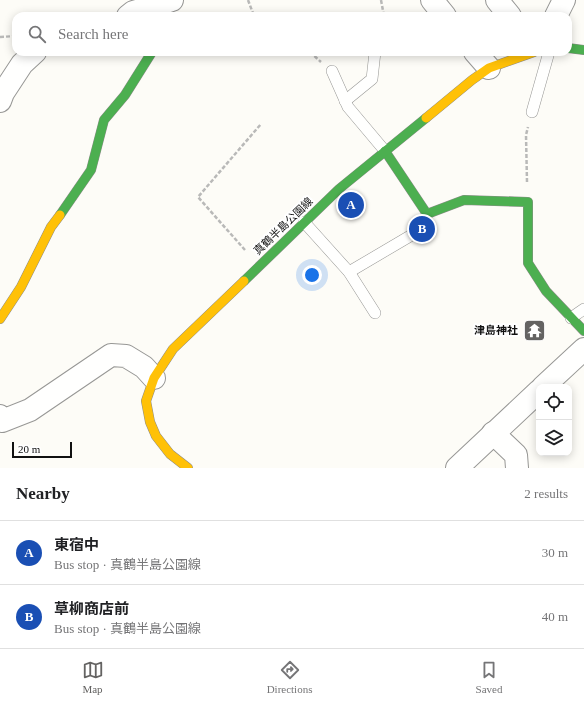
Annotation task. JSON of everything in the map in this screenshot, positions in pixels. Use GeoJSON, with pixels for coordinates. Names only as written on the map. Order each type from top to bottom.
{"type":"FeatureCollection","features":[{"type":"Feature","properties":{"kind":"street"},"geometry":{"type":"LineString","coordinates":[[432,0],[442,12]]}},
{"type":"Feature","properties":{"kind":"street"},"geometry":{"type":"LineString","coordinates":[[497,0],[507,12]]}},
{"type":"Feature","properties":{"kind":"street"},"geometry":{"type":"LineString","coordinates":[[558,12],[564,0]]}},
{"type":"Feature","properties":{"kind":"street"},"geometry":{"type":"LineString","coordinates":[[132,12],[161,7]]}},
{"type":"Feature","properties":{"kind":"street"},"geometry":{"type":"LineString","coordinates":[[572,48],[584,50]]}},
{"type":"Feature","properties":{"kind":"street"},"geometry":{"type":"LineString","coordinates":[[0,101],[3,93],[22,64],[31,56]]}},
{"type":"Feature","properties":{"kind":"street"},"geometry":{"type":"LineString","coordinates":[[0,319],[21,287],[51,227],[91,170],[104,120],[126,95],[150,56]]}},
{"type":"Feature","properties":{"kind":"street"},"geometry":{"type":"LineString","coordinates":[[478,56],[489,68]]}},
{"type":"Feature","properties":{"kind":"street","name":"真鶴半島公園線"},"geometry":{"type":"LineString","coordinates":[[188,468],[170,454],[156,436],[150,422],[146,401],[154,378],[173,349],[339,189],[472,80],[489,68],[523,56]]}},
{"type":"Feature","properties":{"kind":"street"},"geometry":{"type":"LineString","coordinates":[[385,151],[427,214],[464,200],[528,202],[528,263],[546,291],[584,331]]}},
{"type":"Feature","properties":{"kind":"street"},"geometry":{"type":"LineString","coordinates":[[546,384],[584,349]]}},
{"type":"Feature","properties":{"kind":"street"},"geometry":{"type":"LineString","coordinates":[[0,416],[2,420],[30,410],[111,355],[126,356],[144,366],[154,378]]}},
{"type":"Feature","properties":{"kind":"street"},"geometry":{"type":"LineString","coordinates":[[457,468],[536,394]]}},
{"type":"Feature","properties":{"kind":"street"},"geometry":{"type":"LineString","coordinates":[[493,433],[516,455],[517,468]]}},
{"type":"Feature","properties":{"kind":"lane"},"geometry":{"type":"LineString","coordinates":[[345,101],[372,79],[375,56]]}},
{"type":"Feature","properties":{"kind":"lane"},"geometry":{"type":"LineString","coordinates":[[532,112],[548,56]]}},
{"type":"Feature","properties":{"kind":"lane"},"geometry":{"type":"LineString","coordinates":[[332,71],[348,107],[385,151]]}},
{"type":"Feature","properties":{"kind":"lane"},"geometry":{"type":"LineString","coordinates":[[349,272],[422,229],[427,214]]}},
{"type":"Feature","properties":{"kind":"lane"},"geometry":{"type":"LineString","coordinates":[[304,222],[349,272],[375,313]]}},
{"type":"Feature","properties":{"kind":"lane"},"geometry":{"type":"LineString","coordinates":[[571,318],[584,309]]}},
{"type":"Feature","properties":{"kind":"path"},"geometry":{"type":"LineString","coordinates":[[248,0],[252,12]]}},
{"type":"Feature","properties":{"kind":"path"},"geometry":{"type":"LineString","coordinates":[[381,0],[383,12]]}},
{"type":"Feature","properties":{"kind":"path"},"geometry":{"type":"LineString","coordinates":[[0,37],[12,36]]}},
{"type":"Feature","properties":{"kind":"path"},"geometry":{"type":"LineString","coordinates":[[528,202],[526,135],[532,112]]}},
{"type":"Feature","properties":{"kind":"path"},"geometry":{"type":"LineString","coordinates":[[259,266],[198,197],[261,124]]}},
{"type":"Feature","properties":{"kind":"traffic: fast"},"geometry":{"type":"LineString","coordinates":[[572,48],[584,50]]}},
{"type":"Feature","properties":{"kind":"traffic: fast"},"geometry":{"type":"LineString","coordinates":[[60,215],[91,170],[104,120],[125,95],[149,56]]}},
{"type":"Feature","properties":{"kind":"traffic: fast"},"geometry":{"type":"LineString","coordinates":[[244,281],[339,189],[426,118]]}},
{"type":"Feature","properties":{"kind":"traffic: fast"},"geometry":{"type":"LineString","coordinates":[[385,151],[427,214],[464,200],[528,202],[528,263],[546,291],[584,331]]}},
{"type":"Feature","properties":{"kind":"traffic: slow"},"geometry":{"type":"LineString","coordinates":[[426,118],[489,68],[523,56]]}},
{"type":"Feature","properties":{"kind":"traffic: slow"},"geometry":{"type":"LineString","coordinates":[[0,319],[21,287],[51,227],[60,215]]}},
{"type":"Feature","properties":{"kind":"traffic: slow"},"geometry":{"type":"LineString","coordinates":[[188,468],[170,454],[156,436],[150,422],[146,401],[154,378],[173,349],[244,281]]}},
{"type":"Feature","properties":{"kind":"place","name":"東宿中"},"geometry":{"type":"Point","coordinates":[351,205]}},
{"type":"Feature","properties":{"kind":"place","name":"草柳商店前"},"geometry":{"type":"Point","coordinates":[422,229]}},
{"type":"Feature","properties":{"kind":"place","name":"津島神社"},"geometry":{"type":"Point","coordinates":[534,330]}}]}
